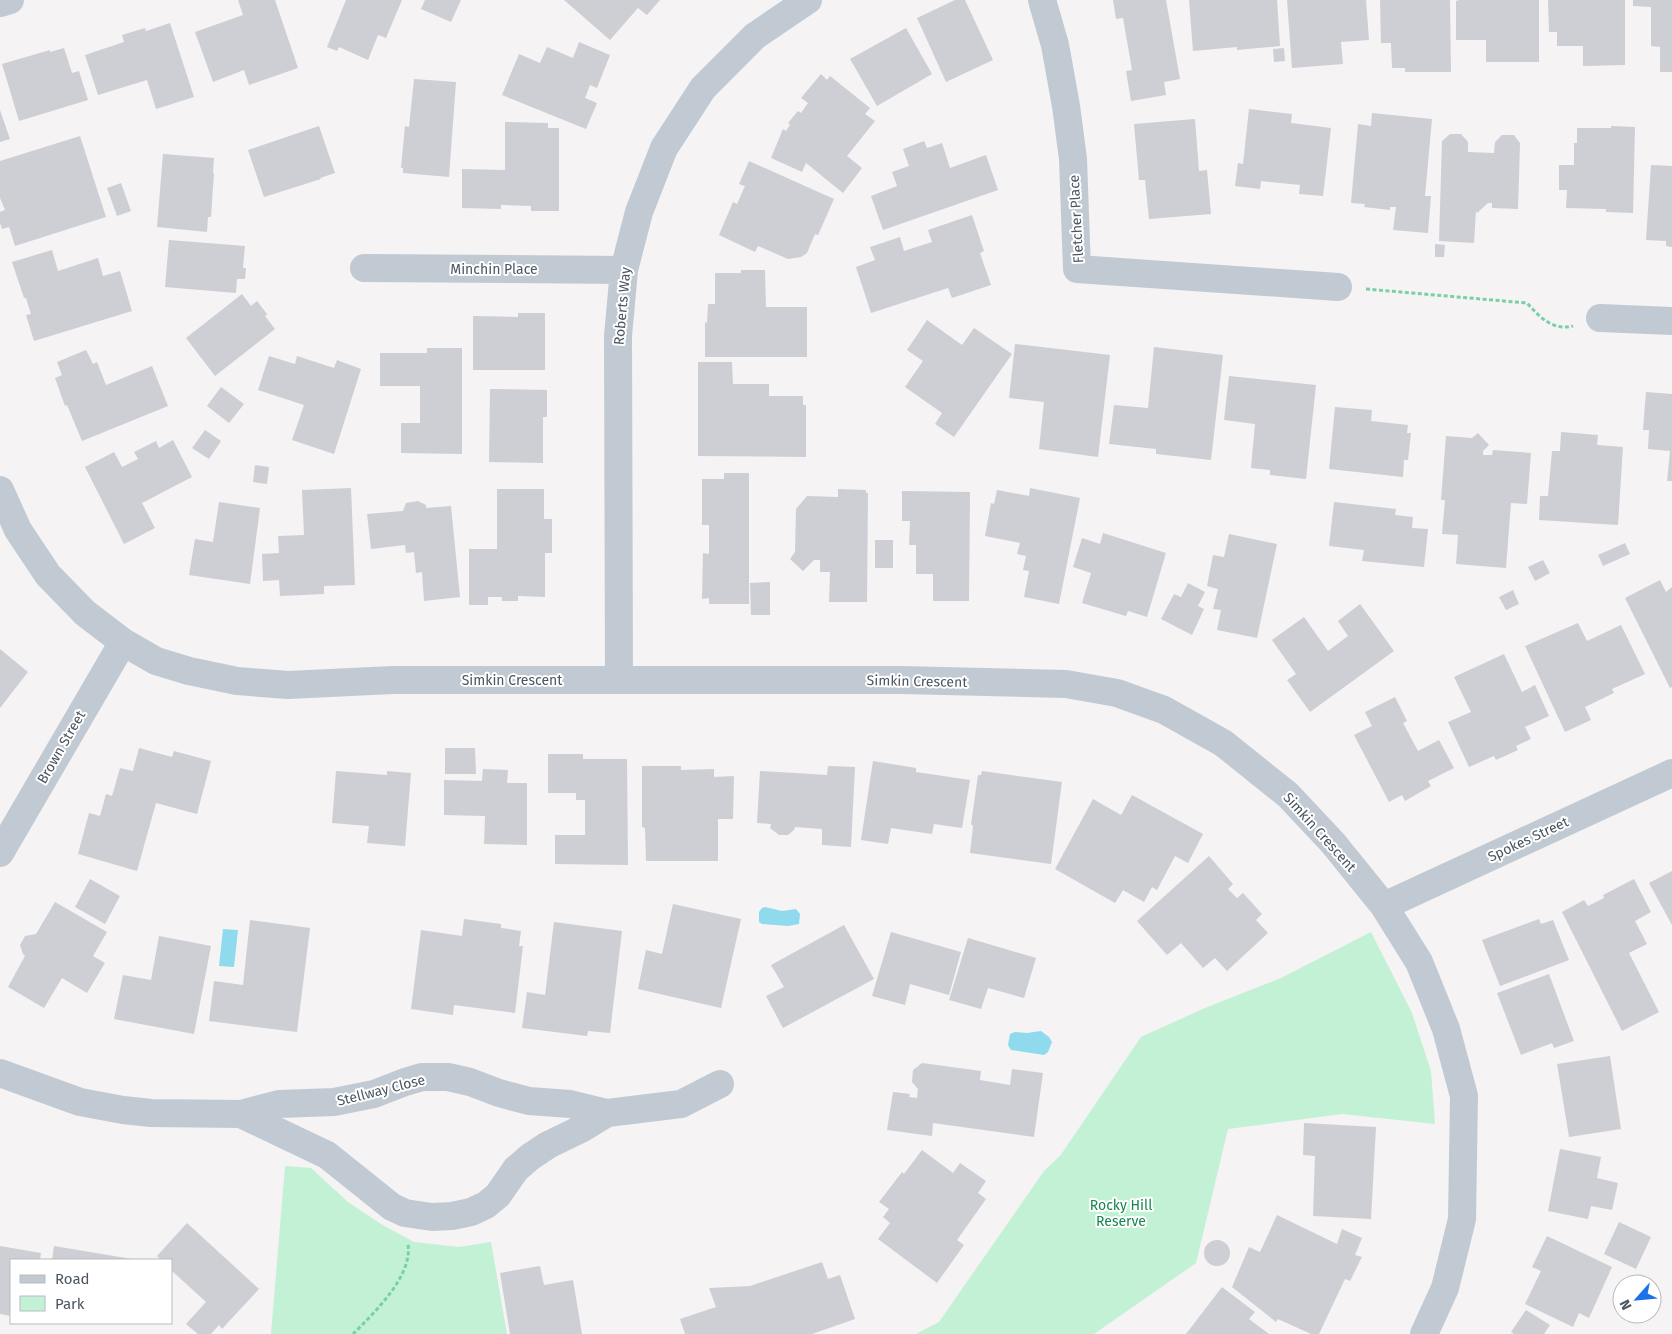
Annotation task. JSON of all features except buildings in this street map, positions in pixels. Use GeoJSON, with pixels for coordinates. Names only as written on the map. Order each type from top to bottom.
{"type":"FeatureCollection","features":[{"type":"Feature","properties":{"kind":"street"},"geometry":{"type":"LineString","coordinates":[[0,3],[10,0]]}},
{"type":"Feature","properties":{"kind":"street","name":"Roberts Way"},"geometry":{"type":"LineString","coordinates":[[619,680],[618,336],[624,270],[639,212],[664,148],[703,88],[755,36],[808,0]]}},
{"type":"Feature","properties":{"kind":"street","name":"Fletcher Place"},"geometry":{"type":"LineString","coordinates":[[1042,0],[1055,45],[1066,106],[1073,160],[1077,269],[1338,287]]}},
{"type":"Feature","properties":{"kind":"street","name":"Minchin Place"},"geometry":{"type":"LineString","coordinates":[[364,268],[624,270]]}},
{"type":"Feature","properties":{"kind":"street"},"geometry":{"type":"LineString","coordinates":[[1600,318],[1672,321]]}},
{"type":"Feature","properties":{"kind":"street","name":"Simkin Crescent"},"geometry":{"type":"LineString","coordinates":[[0,490],[18,530],[48,576],[85,614],[123,642],[156,661],[188,671],[237,682],[288,685],[393,680],[901,680],[1066,684],[1117,693],[1164,710],[1223,743],[1288,795],[1333,843],[1384,906],[1419,962],[1446,1029],[1464,1096],[1462,1219],[1445,1288],[1424,1334]]}},
{"type":"Feature","properties":{"kind":"street","name":"Brown Street"},"geometry":{"type":"LineString","coordinates":[[0,853],[123,642]]}},
{"type":"Feature","properties":{"kind":"street","name":"Spokes Street"},"geometry":{"type":"LineString","coordinates":[[1384,906],[1672,773]]}},
{"type":"Feature","properties":{"kind":"street","name":"Stellway Close"},"geometry":{"type":"LineString","coordinates":[[0,1073],[80,1102],[151,1113],[242,1114],[279,1104],[350,1100],[374,1094],[422,1077],[448,1078],[470,1082],[529,1102],[570,1104],[608,1113],[681,1104],[720,1084]]}},
{"type":"Feature","properties":{"kind":"street","name":"Stellway Close"},"geometry":{"type":"LineString","coordinates":[[242,1114],[327,1155],[392,1207],[403,1212],[432,1217],[452,1216],[471,1212],[486,1205],[498,1195],[516,1169],[530,1157],[548,1145],[608,1113]]}},
{"type":"Feature","properties":{"kind":"path"},"geometry":{"type":"LineString","coordinates":[[1338,287],[1528,303],[1546,322],[1566,327],[1600,318]]}},
{"type":"Feature","properties":{"kind":"path"},"geometry":{"type":"LineString","coordinates":[[353,1334],[396,1286],[406,1267],[409,1253],[403,1212]]}},
{"type":"Feature","properties":{"kind":"green space","name":"Rocky Hill Reserve"},"geometry":{"type":"Polygon","coordinates":[[[1371,932],[1412,1013],[1431,1071],[1435,1124],[1342,1114],[1228,1129],[1196,1263],[1094,1334],[916,1334],[939,1322],[1044,1171],[1060,1156],[1141,1037],[1205,1008],[1281,978],[1371,932]]]}},
{"type":"Feature","properties":{"kind":"green space"},"geometry":{"type":"Polygon","coordinates":[[[285,1166],[311,1168],[348,1202],[381,1224],[414,1242],[459,1247],[491,1242],[507,1334],[271,1334],[285,1166]]]}},
{"type":"Feature","properties":{"kind":"water"},"geometry":{"type":"Polygon","coordinates":[[[765,907],[782,911],[796,909],[800,914],[799,924],[788,926],[762,924],[759,922],[759,912],[765,907]]]}},
{"type":"Feature","properties":{"kind":"water"},"geometry":{"type":"Polygon","coordinates":[[[223,929],[238,930],[234,967],[219,966],[223,929]]]}},
{"type":"Feature","properties":{"kind":"water"},"geometry":{"type":"Polygon","coordinates":[[[1041,1031],[1052,1042],[1048,1052],[1044,1055],[1011,1050],[1008,1045],[1010,1034],[1015,1032],[1041,1031]]]}}]}
